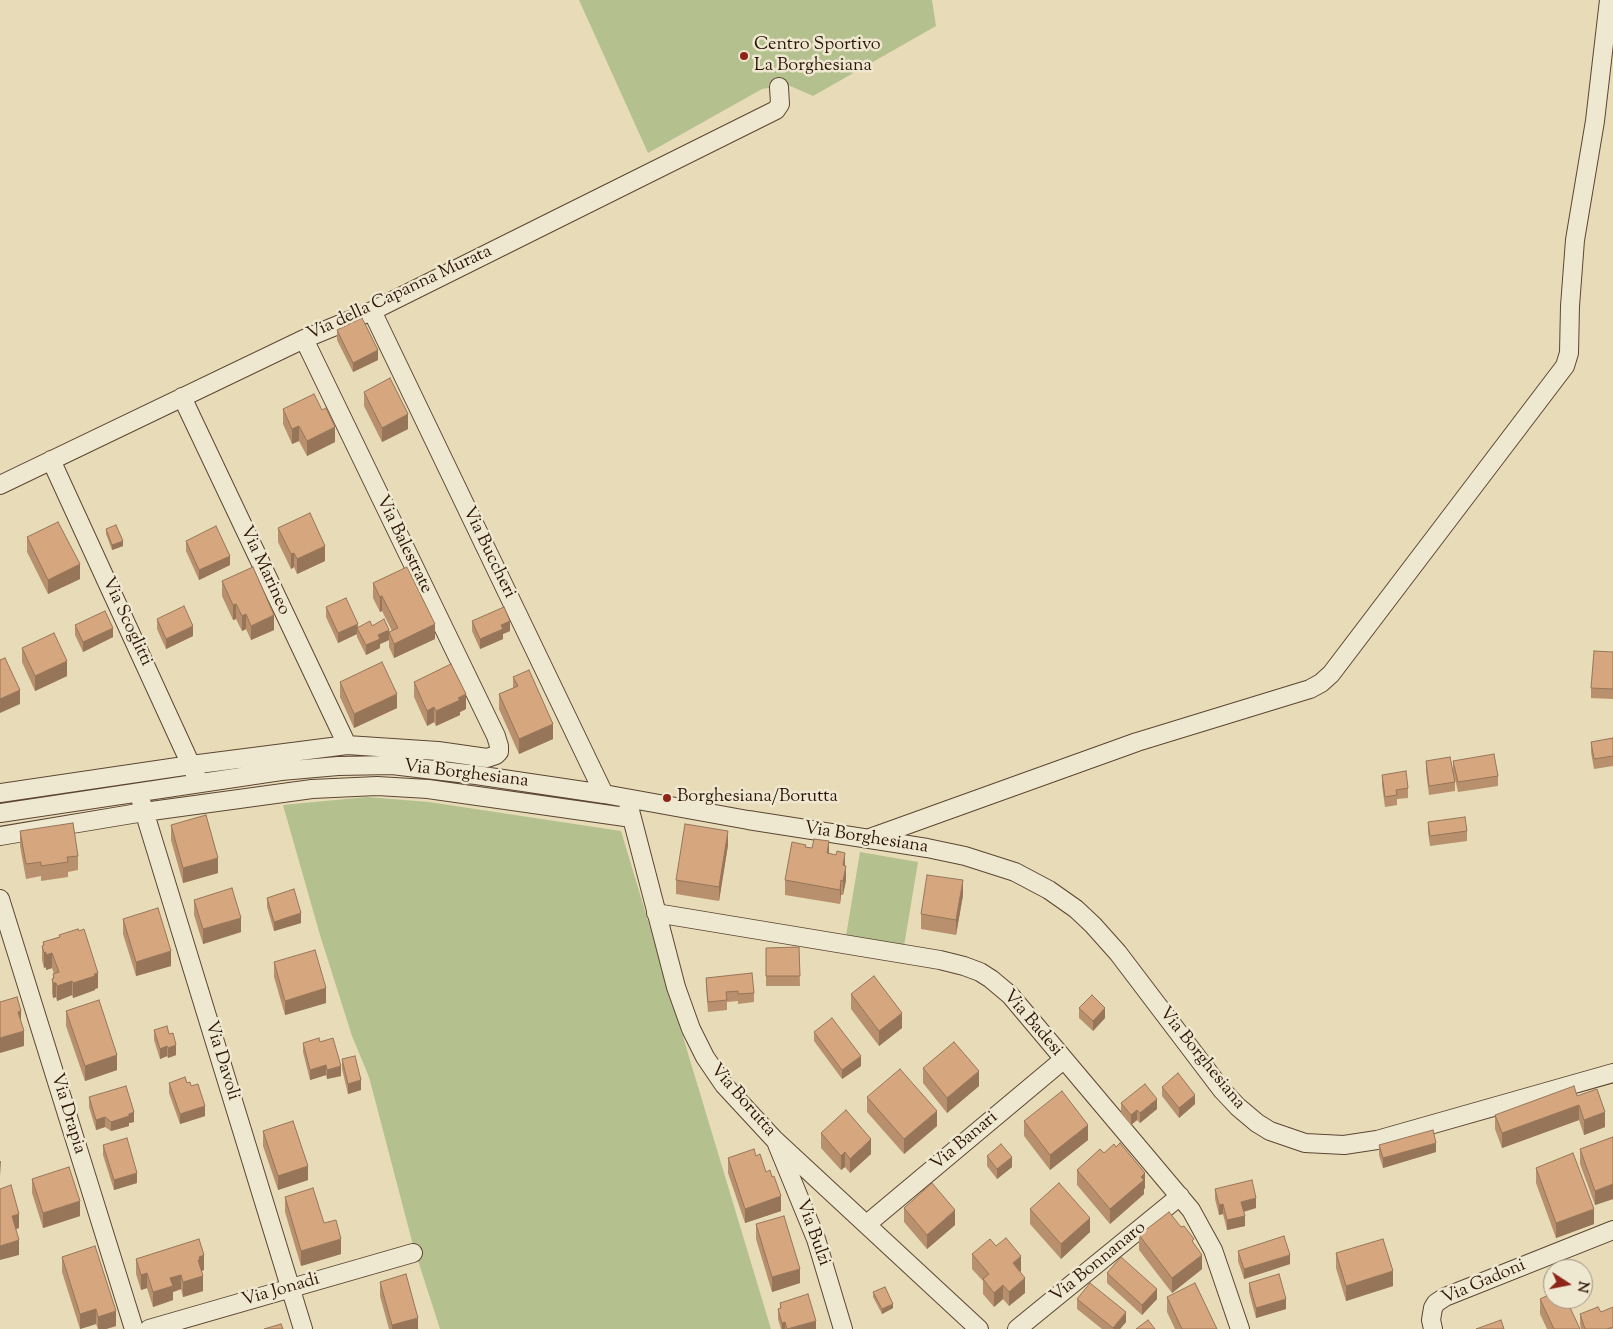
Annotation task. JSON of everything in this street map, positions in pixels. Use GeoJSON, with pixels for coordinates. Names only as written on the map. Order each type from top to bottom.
{"type":"FeatureCollection","features":[{"type":"Feature","properties":{"kind":"street"},"geometry":{"type":"LineString","coordinates":[[869,839],[1136,742],[1310,689],[1321,683],[1331,674],[1565,366],[1569,353],[1575,240],[1596,114],[1609,0]]}},
{"type":"Feature","properties":{"kind":"street","name":"Via della Capanna Murata"},"geometry":{"type":"LineString","coordinates":[[0,485],[304,338],[372,311],[776,110],[780,104],[779,87]]}},
{"type":"Feature","properties":{"kind":"street","name":"Via Buccheri"},"geometry":{"type":"LineString","coordinates":[[372,311],[604,794]]}},
{"type":"Feature","properties":{"kind":"street","name":"Via Balestrate"},"geometry":{"type":"LineString","coordinates":[[304,338],[496,736],[500,746],[499,752]]}},
{"type":"Feature","properties":{"kind":"street","name":"Via Marineo"},"geometry":{"type":"LineString","coordinates":[[182,397],[347,745]]}},
{"type":"Feature","properties":{"kind":"street","name":"Via Scoglitti"},"geometry":{"type":"LineString","coordinates":[[51,460],[200,784]]}},
{"type":"Feature","properties":{"kind":"street","name":"Via Borghesiana"},"geometry":{"type":"LineString","coordinates":[[0,793],[347,745],[438,751],[487,758],[499,752]]}},
{"type":"Feature","properties":{"kind":"street","name":"Via Borghesiana"},"geometry":{"type":"LineString","coordinates":[[0,813],[308,768],[392,765],[476,774],[604,794],[748,820],[927,848],[989,863],[1015,872],[1058,896],[1084,917],[1110,944],[1222,1090],[1238,1108],[1263,1127],[1291,1139],[1311,1144],[1332,1146],[1377,1140],[1613,1073]]}},
{"type":"Feature","properties":{"kind":"street"},"geometry":{"type":"LineString","coordinates":[[308,768],[312,789]]}},
{"type":"Feature","properties":{"kind":"street","name":"Via Borghesiana"},"geometry":{"type":"LineString","coordinates":[[0,836],[144,812],[312,789],[377,786],[428,789],[632,818]]}},
{"type":"Feature","properties":{"kind":"street","name":"Via Davoli"},"geometry":{"type":"LineString","coordinates":[[138,794],[304,1329]]}},
{"type":"Feature","properties":{"kind":"street","name":"Via Borutta"},"geometry":{"type":"LineString","coordinates":[[628,799],[656,913],[681,1002],[699,1048],[724,1085],[774,1139],[979,1329]]}},
{"type":"Feature","properties":{"kind":"street","name":"Via Drapia"},"geometry":{"type":"LineString","coordinates":[[0,899],[134,1329]]}},
{"type":"Feature","properties":{"kind":"street","name":"Via Badesi"},"geometry":{"type":"LineString","coordinates":[[656,913],[940,960],[964,966],[980,972],[991,979],[1010,995],[1195,1215],[1209,1242],[1240,1329]]}},
{"type":"Feature","properties":{"kind":"street","name":"Via Banari"},"geometry":{"type":"LineString","coordinates":[[867,1224],[1063,1060]]}},
{"type":"Feature","properties":{"kind":"street","name":"Via Bulzi"},"geometry":{"type":"LineString","coordinates":[[774,1139],[816,1240],[843,1329]]}},
{"type":"Feature","properties":{"kind":"street","name":"Via Bonnanaro"},"geometry":{"type":"LineString","coordinates":[[1017,1329],[1180,1196]]}},
{"type":"Feature","properties":{"kind":"street","name":"Via Gadoni"},"geometry":{"type":"LineString","coordinates":[[1433,1329],[1431,1320],[1433,1308],[1444,1296],[1613,1230]]}},
{"type":"Feature","properties":{"kind":"street","name":"Via Jonadi"},"geometry":{"type":"LineString","coordinates":[[149,1329],[413,1253]]}},
{"type":"Feature","properties":{"kind":"green space","name":"Centro Sportivo La Borghesiana"},"geometry":{"type":"Polygon","coordinates":[[[579,0],[932,0],[936,26],[813,96],[788,85],[762,89],[648,153],[579,0]]]}},
{"type":"Feature","properties":{"kind":"green space"},"geometry":{"type":"Polygon","coordinates":[[[367,797],[429,802],[621,831],[771,1329],[440,1329],[413,1245],[369,1077],[352,1036],[320,935],[283,805],[367,797]]]}},
{"type":"Feature","properties":{"kind":"green space"},"geometry":{"type":"Polygon","coordinates":[[[860,852],[918,862],[904,946],[846,936],[860,852]]]}},
{"type":"Feature","properties":{"kind":"building"},"geometry":{"type":"Polygon","coordinates":[[[362,318],[378,350],[353,363],[337,330],[362,318]]]}},
{"type":"Feature","properties":{"kind":"building"},"geometry":{"type":"Polygon","coordinates":[[[390,378],[408,414],[382,428],[364,392],[390,378]]]}},
{"type":"Feature","properties":{"kind":"building"},"geometry":{"type":"Polygon","coordinates":[[[314,394],[322,410],[326,408],[335,427],[307,441],[299,426],[292,429],[283,409],[314,394]]]}},
{"type":"Feature","properties":{"kind":"building"},"geometry":{"type":"Polygon","coordinates":[[[310,513],[325,546],[297,559],[294,553],[291,554],[278,528],[310,513]]]}},
{"type":"Feature","properties":{"kind":"building"},"geometry":{"type":"Polygon","coordinates":[[[58,522],[80,564],[48,580],[27,537],[58,522]]]}},
{"type":"Feature","properties":{"kind":"building"},"geometry":{"type":"Polygon","coordinates":[[[116,525],[123,541],[112,545],[106,529],[116,525]]]}},
{"type":"Feature","properties":{"kind":"building"},"geometry":{"type":"Polygon","coordinates":[[[216,526],[230,556],[199,570],[186,541],[216,526]]]}},
{"type":"Feature","properties":{"kind":"building"},"geometry":{"type":"Polygon","coordinates":[[[253,567],[274,615],[251,626],[246,614],[242,616],[236,604],[233,605],[222,581],[253,567]]]}},
{"type":"Feature","properties":{"kind":"building"},"geometry":{"type":"Polygon","coordinates":[[[407,567],[435,624],[394,644],[389,632],[398,628],[382,596],[380,597],[373,583],[407,567]]]}},
{"type":"Feature","properties":{"kind":"building"},"geometry":{"type":"Polygon","coordinates":[[[346,598],[358,624],[338,633],[326,607],[346,598]]]}},
{"type":"Feature","properties":{"kind":"building"},"geometry":{"type":"Polygon","coordinates":[[[184,606],[193,626],[166,639],[157,619],[184,606]]]}},
{"type":"Feature","properties":{"kind":"building"},"geometry":{"type":"Polygon","coordinates":[[[504,607],[510,621],[501,625],[503,629],[480,639],[472,621],[504,607]]]}},
{"type":"Feature","properties":{"kind":"building"},"geometry":{"type":"Polygon","coordinates":[[[105,611],[113,628],[83,642],[75,625],[105,611]]]}},
{"type":"Feature","properties":{"kind":"building"},"geometry":{"type":"Polygon","coordinates":[[[384,619],[389,630],[378,635],[380,639],[366,645],[357,628],[370,621],[372,626],[384,619]]]}},
{"type":"Feature","properties":{"kind":"building"},"geometry":{"type":"Polygon","coordinates":[[[54,633],[67,661],[35,676],[22,648],[54,633]]]}},
{"type":"Feature","properties":{"kind":"building"},"geometry":{"type":"Polygon","coordinates":[[[1594,651],[1613,652],[1613,689],[1591,688],[1594,651]]]}},
{"type":"Feature","properties":{"kind":"building"},"geometry":{"type":"Polygon","coordinates":[[[5,658],[20,690],[0,699],[0,660],[5,658]]]}},
{"type":"Feature","properties":{"kind":"building"},"geometry":{"type":"Polygon","coordinates":[[[382,662],[397,694],[354,714],[340,682],[382,662]]]}},
{"type":"Feature","properties":{"kind":"building"},"geometry":{"type":"Polygon","coordinates":[[[451,664],[466,694],[458,698],[460,700],[436,711],[434,707],[427,711],[414,682],[451,664]]]}},
{"type":"Feature","properties":{"kind":"building"},"geometry":{"type":"Polygon","coordinates":[[[529,670],[553,724],[519,739],[499,694],[518,686],[513,677],[529,670]]]}},
{"type":"Feature","properties":{"kind":"building"},"geometry":{"type":"Polygon","coordinates":[[[1613,738],[1613,756],[1594,759],[1591,742],[1613,738]]]}},
{"type":"Feature","properties":{"kind":"building"},"geometry":{"type":"Polygon","coordinates":[[[1494,754],[1498,776],[1458,782],[1453,761],[1494,754]]]}},
{"type":"Feature","properties":{"kind":"building"},"geometry":{"type":"Polygon","coordinates":[[[1450,757],[1455,782],[1429,786],[1426,761],[1450,757]]]}},
{"type":"Feature","properties":{"kind":"building"},"geometry":{"type":"Polygon","coordinates":[[[1406,771],[1408,788],[1396,790],[1397,795],[1385,797],[1382,775],[1406,771]]]}},
{"type":"Feature","properties":{"kind":"building"},"geometry":{"type":"Polygon","coordinates":[[[206,815],[218,858],[183,868],[171,825],[206,815]]]}},
{"type":"Feature","properties":{"kind":"building"},"geometry":{"type":"Polygon","coordinates":[[[1465,817],[1467,831],[1430,836],[1428,822],[1465,817]]]}},
{"type":"Feature","properties":{"kind":"building"},"geometry":{"type":"Polygon","coordinates":[[[73,823],[78,856],[67,857],[68,862],[41,866],[41,862],[26,864],[20,831],[73,823]]]}},
{"type":"Feature","properties":{"kind":"building"},"geometry":{"type":"Polygon","coordinates":[[[685,824],[728,831],[719,887],[676,880],[685,824]]]}},
{"type":"Feature","properties":{"kind":"building"},"geometry":{"type":"Polygon","coordinates":[[[814,839],[829,841],[827,853],[836,855],[837,851],[845,853],[843,865],[846,866],[840,890],[785,880],[792,842],[812,848],[814,839]]]}},
{"type":"Feature","properties":{"kind":"building"},"geometry":{"type":"Polygon","coordinates":[[[927,875],[963,880],[956,920],[921,914],[927,875]]]}},
{"type":"Feature","properties":{"kind":"building"},"geometry":{"type":"Polygon","coordinates":[[[232,888],[241,918],[203,929],[194,900],[232,888]]]}},
{"type":"Feature","properties":{"kind":"building"},"geometry":{"type":"Polygon","coordinates":[[[294,889],[301,913],[274,922],[267,898],[294,889]]]}},
{"type":"Feature","properties":{"kind":"building"},"geometry":{"type":"Polygon","coordinates":[[[158,908],[171,951],[136,962],[123,919],[158,908]]]}},
{"type":"Feature","properties":{"kind":"building"},"geometry":{"type":"Polygon","coordinates":[[[78,929],[79,931],[84,929],[98,973],[94,974],[95,976],[73,983],[72,981],[57,986],[56,983],[53,983],[52,979],[54,978],[53,974],[59,972],[52,953],[46,955],[46,952],[44,953],[43,942],[78,929]]]}},
{"type":"Feature","properties":{"kind":"building"},"geometry":{"type":"Polygon","coordinates":[[[799,947],[800,976],[766,976],[766,948],[799,947]]]}},
{"type":"Feature","properties":{"kind":"building"},"geometry":{"type":"Polygon","coordinates":[[[315,950],[326,988],[285,1001],[274,962],[315,950]]]}},
{"type":"Feature","properties":{"kind":"building"},"geometry":{"type":"Polygon","coordinates":[[[752,973],[754,993],[738,994],[738,991],[726,992],[727,1000],[708,1002],[706,978],[752,973]]]}},
{"type":"Feature","properties":{"kind":"building"},"geometry":{"type":"Polygon","coordinates":[[[874,976],[902,1013],[879,1031],[851,994],[874,976]]]}},
{"type":"Feature","properties":{"kind":"building"},"geometry":{"type":"Polygon","coordinates":[[[1092,995],[1105,1008],[1093,1021],[1079,1008],[1092,995]]]}},
{"type":"Feature","properties":{"kind":"building"},"geometry":{"type":"Polygon","coordinates":[[[17,997],[21,1011],[18,1012],[24,1031],[0,1038],[0,1002],[17,997]]]}},
{"type":"Feature","properties":{"kind":"building"},"geometry":{"type":"Polygon","coordinates":[[[99,1000],[117,1055],[85,1066],[66,1011],[99,1000]]]}},
{"type":"Feature","properties":{"kind":"building"},"geometry":{"type":"Polygon","coordinates":[[[832,1018],[861,1056],[842,1070],[814,1032],[832,1018]]]}},
{"type":"Feature","properties":{"kind":"building"},"geometry":{"type":"Polygon","coordinates":[[[167,1026],[169,1034],[173,1033],[176,1045],[160,1049],[154,1030],[167,1026]]]}},
{"type":"Feature","properties":{"kind":"building"},"geometry":{"type":"Polygon","coordinates":[[[319,1038],[320,1042],[333,1038],[341,1066],[327,1070],[326,1065],[310,1070],[303,1043],[319,1038]]]}},
{"type":"Feature","properties":{"kind":"building"},"geometry":{"type":"Polygon","coordinates":[[[954,1042],[979,1071],[947,1098],[923,1068],[954,1042]]]}},
{"type":"Feature","properties":{"kind":"building"},"geometry":{"type":"Polygon","coordinates":[[[355,1056],[361,1080],[348,1084],[342,1059],[355,1056]]]}},
{"type":"Feature","properties":{"kind":"building"},"geometry":{"type":"Polygon","coordinates":[[[900,1069],[937,1111],[904,1139],[867,1097],[900,1069]]]}},
{"type":"Feature","properties":{"kind":"building"},"geometry":{"type":"Polygon","coordinates":[[[1178,1073],[1195,1095],[1179,1108],[1162,1087],[1178,1073]]]}},
{"type":"Feature","properties":{"kind":"building"},"geometry":{"type":"Polygon","coordinates":[[[185,1077],[187,1083],[190,1082],[191,1086],[198,1084],[205,1106],[180,1114],[169,1083],[185,1077]]]}},
{"type":"Feature","properties":{"kind":"building"},"geometry":{"type":"Polygon","coordinates":[[[1145,1084],[1157,1099],[1140,1113],[1137,1110],[1131,1115],[1121,1103],[1145,1084]]]}},
{"type":"Feature","properties":{"kind":"building"},"geometry":{"type":"Polygon","coordinates":[[[126,1086],[134,1112],[129,1114],[129,1116],[111,1122],[105,1117],[96,1120],[89,1097],[126,1086]]]}},
{"type":"Feature","properties":{"kind":"building"},"geometry":{"type":"Polygon","coordinates":[[[1574,1086],[1577,1096],[1597,1089],[1605,1112],[1584,1120],[1579,1105],[1502,1133],[1495,1115],[1574,1086]]]}},
{"type":"Feature","properties":{"kind":"building"},"geometry":{"type":"Polygon","coordinates":[[[1062,1091],[1088,1125],[1050,1155],[1024,1121],[1062,1091]]]}},
{"type":"Feature","properties":{"kind":"building"},"geometry":{"type":"Polygon","coordinates":[[[846,1110],[871,1139],[850,1159],[845,1152],[841,1156],[821,1133],[846,1110]]]}},
{"type":"Feature","properties":{"kind":"building"},"geometry":{"type":"Polygon","coordinates":[[[293,1121],[308,1166],[278,1176],[263,1131],[293,1121]]]}},
{"type":"Feature","properties":{"kind":"building"},"geometry":{"type":"Polygon","coordinates":[[[1433,1130],[1436,1143],[1383,1158],[1379,1145],[1433,1130]]]}},
{"type":"Feature","properties":{"kind":"building"},"geometry":{"type":"Polygon","coordinates":[[[1613,1137],[1613,1184],[1595,1191],[1580,1149],[1613,1137]]]}},
{"type":"Feature","properties":{"kind":"building"},"geometry":{"type":"Polygon","coordinates":[[[127,1138],[137,1173],[114,1180],[103,1145],[127,1138]]]}},
{"type":"Feature","properties":{"kind":"building"},"geometry":{"type":"Polygon","coordinates":[[[1120,1143],[1145,1173],[1141,1177],[1144,1180],[1110,1209],[1077,1170],[1100,1149],[1104,1153],[1114,1144],[1116,1147],[1120,1143]]]}},
{"type":"Feature","properties":{"kind":"building"},"geometry":{"type":"Polygon","coordinates":[[[1001,1144],[1012,1157],[997,1169],[987,1156],[1001,1144]]]}},
{"type":"Feature","properties":{"kind":"building"},"geometry":{"type":"Polygon","coordinates":[[[754,1149],[756,1156],[760,1154],[766,1172],[770,1170],[772,1177],[774,1176],[781,1196],[745,1209],[728,1158],[754,1149]]]}},
{"type":"Feature","properties":{"kind":"building"},"geometry":{"type":"Polygon","coordinates":[[[1573,1153],[1594,1209],[1556,1223],[1536,1168],[1573,1153]]]}},
{"type":"Feature","properties":{"kind":"building"},"geometry":{"type":"Polygon","coordinates":[[[69,1167],[80,1201],[43,1213],[32,1179],[69,1167]]]}},
{"type":"Feature","properties":{"kind":"building"},"geometry":{"type":"Polygon","coordinates":[[[1252,1180],[1256,1198],[1241,1202],[1245,1216],[1227,1220],[1223,1204],[1219,1205],[1215,1189],[1252,1180]]]}},
{"type":"Feature","properties":{"kind":"building"},"geometry":{"type":"Polygon","coordinates":[[[932,1183],[955,1210],[927,1235],[904,1208],[932,1183]]]}},
{"type":"Feature","properties":{"kind":"building"},"geometry":{"type":"Polygon","coordinates":[[[1059,1183],[1090,1218],[1061,1244],[1030,1209],[1059,1183]]]}},
{"type":"Feature","properties":{"kind":"building"},"geometry":{"type":"Polygon","coordinates":[[[11,1185],[19,1214],[12,1216],[19,1240],[0,1246],[0,1189],[11,1185]]]}},
{"type":"Feature","properties":{"kind":"building"},"geometry":{"type":"Polygon","coordinates":[[[313,1188],[324,1223],[336,1220],[341,1239],[301,1251],[285,1197],[313,1188]]]}},
{"type":"Feature","properties":{"kind":"building"},"geometry":{"type":"Polygon","coordinates":[[[1169,1212],[1194,1239],[1192,1241],[1202,1255],[1172,1278],[1139,1235],[1169,1212]]]}},
{"type":"Feature","properties":{"kind":"building"},"geometry":{"type":"Polygon","coordinates":[[[784,1216],[800,1269],[772,1277],[756,1224],[784,1216]]]}},
{"type":"Feature","properties":{"kind":"building"},"geometry":{"type":"Polygon","coordinates":[[[1284,1236],[1290,1255],[1244,1269],[1238,1251],[1284,1236]]]}},
{"type":"Feature","properties":{"kind":"building"},"geometry":{"type":"Polygon","coordinates":[[[1006,1238],[1021,1256],[1013,1263],[1025,1278],[1009,1292],[1003,1285],[994,1293],[983,1279],[989,1274],[972,1254],[990,1239],[996,1246],[1006,1238]]]}},
{"type":"Feature","properties":{"kind":"building"},"geometry":{"type":"Polygon","coordinates":[[[199,1239],[204,1255],[199,1257],[200,1260],[198,1260],[203,1276],[183,1282],[181,1275],[170,1278],[173,1286],[153,1292],[147,1273],[141,1275],[136,1259],[199,1239]]]}},
{"type":"Feature","properties":{"kind":"building"},"geometry":{"type":"Polygon","coordinates":[[[1383,1239],[1393,1271],[1346,1286],[1336,1253],[1383,1239]]]}},
{"type":"Feature","properties":{"kind":"building"},"geometry":{"type":"Polygon","coordinates":[[[95,1246],[116,1311],[98,1317],[96,1309],[80,1314],[62,1257],[95,1246]]]}},
{"type":"Feature","properties":{"kind":"building"},"geometry":{"type":"Polygon","coordinates":[[[1121,1257],[1157,1289],[1142,1305],[1107,1273],[1121,1257]]]}},
{"type":"Feature","properties":{"kind":"building"},"geometry":{"type":"Polygon","coordinates":[[[406,1274],[418,1318],[392,1325],[380,1282],[406,1274]]]}},
{"type":"Feature","properties":{"kind":"building"},"geometry":{"type":"Polygon","coordinates":[[[1279,1274],[1286,1299],[1256,1308],[1249,1283],[1279,1274]]]}},
{"type":"Feature","properties":{"kind":"building"},"geometry":{"type":"Polygon","coordinates":[[[1090,1283],[1126,1312],[1113,1328],[1077,1299],[1090,1283]]]}},
{"type":"Feature","properties":{"kind":"building"},"geometry":{"type":"Polygon","coordinates":[[[1195,1283],[1217,1329],[1182,1329],[1167,1297],[1195,1283]]]}},
{"type":"Feature","properties":{"kind":"building"},"geometry":{"type":"Polygon","coordinates":[[[885,1287],[893,1304],[882,1309],[873,1292],[885,1287]]]}},
{"type":"Feature","properties":{"kind":"building"},"geometry":{"type":"Polygon","coordinates":[[[808,1294],[816,1321],[787,1329],[785,1322],[782,1323],[778,1309],[781,1308],[780,1303],[808,1294]]]}},
{"type":"Feature","properties":{"kind":"building"},"geometry":{"type":"Polygon","coordinates":[[[1598,1307],[1601,1312],[1613,1307],[1613,1327],[1607,1329],[1585,1329],[1580,1314],[1598,1307]]]}},
{"type":"Feature","properties":{"kind":"building"},"geometry":{"type":"Polygon","coordinates":[[[1545,1309],[1571,1309],[1580,1329],[1554,1329],[1545,1309]]]}},
{"type":"Feature","properties":{"kind":"building"},"geometry":{"type":"Polygon","coordinates":[[[1148,1320],[1155,1329],[1136,1329],[1148,1320]]]}},
{"type":"Feature","properties":{"kind":"building"},"geometry":{"type":"Polygon","coordinates":[[[1501,1320],[1504,1329],[1476,1329],[1501,1320]]]}},
{"type":"Feature","properties":{"kind":"building"},"geometry":{"type":"Polygon","coordinates":[[[281,1324],[283,1329],[264,1329],[281,1324]]]}},
{"type":"Feature","properties":{"kind":"place","name":"Centro Sportivo La Borghesiana"},"geometry":{"type":"Point","coordinates":[744,56]}},
{"type":"Feature","properties":{"kind":"place","name":"Borghesiana/Borutta"},"geometry":{"type":"Point","coordinates":[667,798]}}]}
